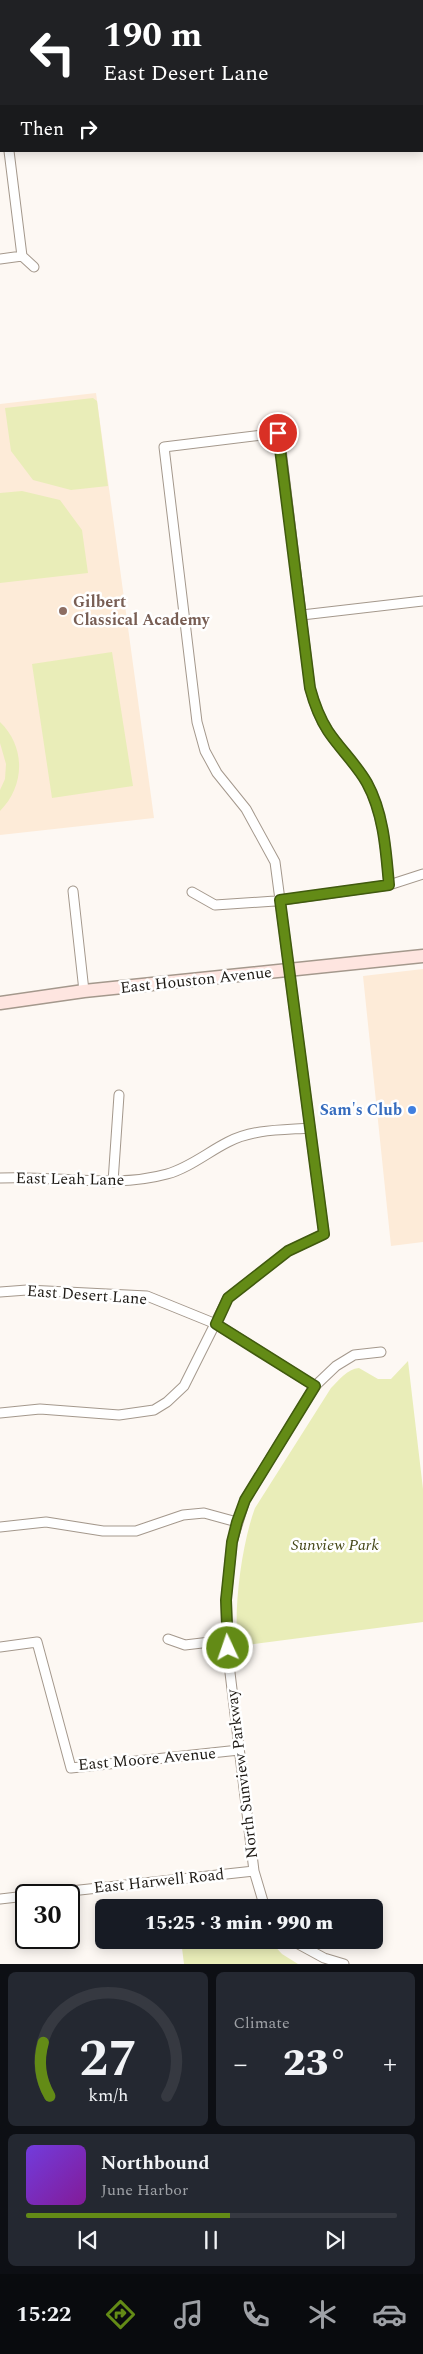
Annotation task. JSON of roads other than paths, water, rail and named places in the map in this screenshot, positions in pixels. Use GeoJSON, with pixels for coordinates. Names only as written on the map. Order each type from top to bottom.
{"type":"FeatureCollection","features":[{"type":"Feature","properties":{"kind":"street"},"geometry":{"type":"LineString","coordinates":[[9,152],[22,256],[34,267]]}},
{"type":"Feature","properties":{"kind":"street"},"geometry":{"type":"LineString","coordinates":[[0,259],[22,256]]}},
{"type":"Feature","properties":{"kind":"street"},"geometry":{"type":"LineString","coordinates":[[0,1413],[40,1409],[119,1415],[154,1410],[184,1386],[228,1298],[288,1251],[324,1234],[275,862],[268,845],[246,809],[217,773],[205,750],[197,722],[164,447],[278,433],[310,688],[317,711],[328,730],[367,783],[379,815],[386,849],[389,885]]}},
{"type":"Feature","properties":{"kind":"street"},"geometry":{"type":"LineString","coordinates":[[302,615],[423,602]]}},
{"type":"Feature","properties":{"kind":"street"},"geometry":{"type":"LineString","coordinates":[[192,892],[215,905],[280,900],[389,885],[423,874]]}},
{"type":"Feature","properties":{"kind":"street"},"geometry":{"type":"LineString","coordinates":[[73,891],[84,992]]}},
{"type":"Feature","properties":{"kind":"street","name":"East Houston Avenue"},"geometry":{"type":"LineString","coordinates":[[0,1003],[84,992],[423,956]]}},
{"type":"Feature","properties":{"kind":"street"},"geometry":{"type":"LineString","coordinates":[[113,1182],[119,1095]]}},
{"type":"Feature","properties":{"kind":"street","name":"East Leah Lane"},"geometry":{"type":"LineString","coordinates":[[0,1178],[30,1176],[113,1182],[169,1174],[228,1142],[250,1133],[310,1128]]}},
{"type":"Feature","properties":{"kind":"street","name":"East Desert Lane"},"geometry":{"type":"LineString","coordinates":[[0,1292],[27,1290],[147,1296],[216,1324],[315,1386]]}},
{"type":"Feature","properties":{"kind":"street"},"geometry":{"type":"LineString","coordinates":[[315,1386],[336,1366],[354,1355],[381,1352]]}},
{"type":"Feature","properties":{"kind":"street","name":"North Sunview Parkway"},"geometry":{"type":"LineString","coordinates":[[262,1899],[254,1871],[239,1750],[227,1640],[226,1600],[232,1542],[245,1500],[315,1386]]}},
{"type":"Feature","properties":{"kind":"street"},"geometry":{"type":"LineString","coordinates":[[0,1527],[46,1522],[103,1532],[136,1530],[183,1515],[204,1513],[237,1522]]}},
{"type":"Feature","properties":{"kind":"street"},"geometry":{"type":"LineString","coordinates":[[168,1639],[185,1645],[227,1640]]}},
{"type":"Feature","properties":{"kind":"street","name":"East Moore Avenue"},"geometry":{"type":"LineString","coordinates":[[0,1646],[38,1642],[72,1768],[239,1750]]}},
{"type":"Feature","properties":{"kind":"street","name":"East Harwell Road"},"geometry":{"type":"LineString","coordinates":[[80,1890],[254,1871]]}},
{"type":"Feature","properties":{"kind":"street"},"geometry":{"type":"LineString","coordinates":[[0,1899],[15,1897]]}},
{"type":"Feature","properties":{"kind":"street"},"geometry":{"type":"LineString","coordinates":[[308,1949],[324,1958],[344,1964]]}},
{"type":"Feature","properties":{"kind":"place","name":"Gilbert Classical Academy"},"geometry":{"type":"Point","coordinates":[63,611]}},
{"type":"Feature","properties":{"kind":"place","name":"Sam's Club"},"geometry":{"type":"Point","coordinates":[412,1110]}},
{"type":"Feature","properties":{"kind":"park label","name":"Sunview Park"},"geometry":{"type":"Point","coordinates":[335,1545]}}]}
